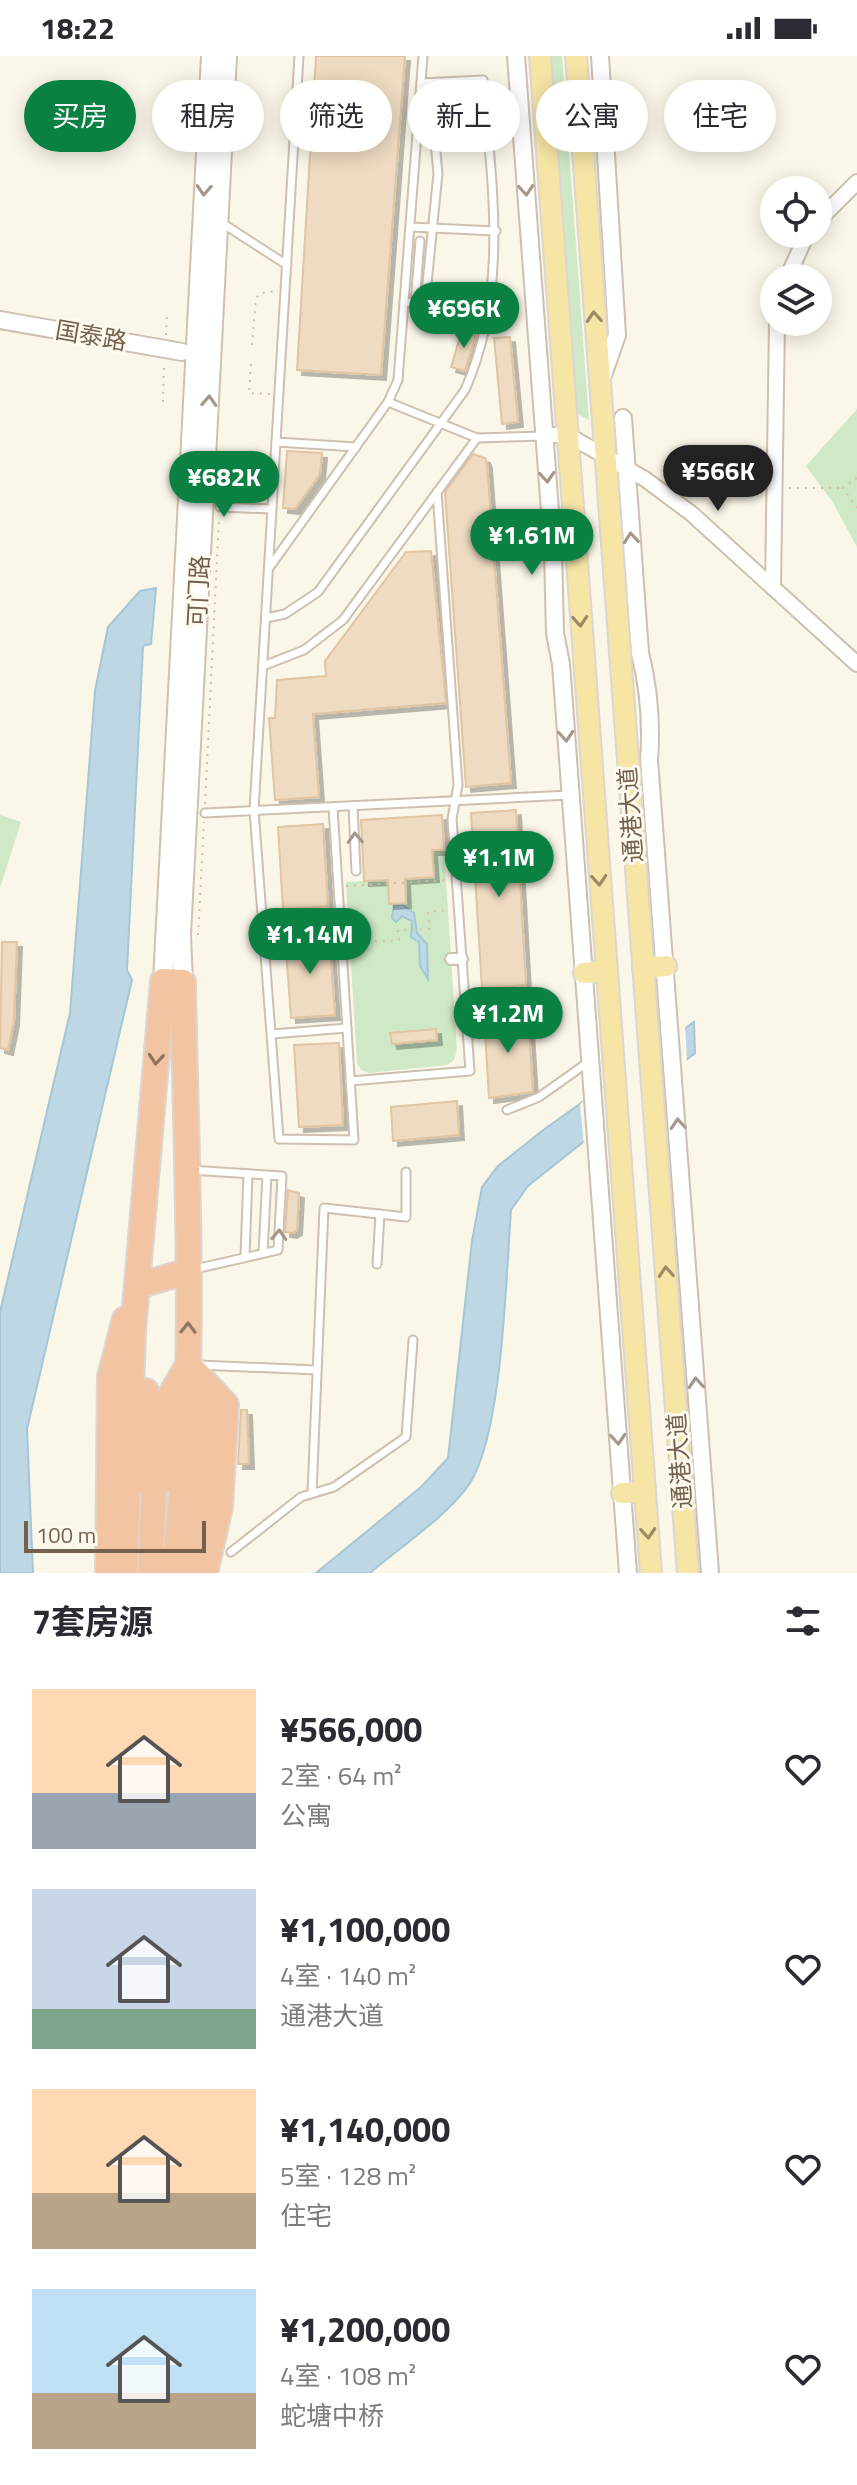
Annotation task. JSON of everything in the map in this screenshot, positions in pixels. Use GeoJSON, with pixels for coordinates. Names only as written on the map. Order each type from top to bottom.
{"type":"FeatureCollection","features":[{"type":"Feature","properties":{"kind":"highway"},"geometry":{"type":"LineString","coordinates":[[173,982],[186,1170],[189,1271],[188,1364],[179,1529],[173,1573]]}},
{"type":"Feature","properties":{"kind":"highway"},"geometry":{"type":"LineString","coordinates":[[127,1573],[125,1496],[137,1286],[173,982]]}},
{"type":"Feature","properties":{"kind":"highway"},"geometry":{"type":"LineString","coordinates":[[137,1286],[189,1271]]}},
{"type":"Feature","properties":{"kind":"highway"},"geometry":{"type":"LineString","coordinates":[[108,1573],[110,1377],[115,1349],[137,1286]]}},
{"type":"Feature","properties":{"kind":"highway"},"geometry":{"type":"LineString","coordinates":[[116,1573],[115,1497],[123,1338],[137,1286]]}},
{"type":"Feature","properties":{"kind":"highway"},"geometry":{"type":"LineString","coordinates":[[137,1286],[148,1332],[137,1573]]}},
{"type":"Feature","properties":{"kind":"highway"},"geometry":{"type":"LineString","coordinates":[[150,1573],[157,1400],[188,1364]]}},
{"type":"Feature","properties":{"kind":"highway"},"geometry":{"type":"LineString","coordinates":[[157,1573],[167,1401],[188,1364]]}},
{"type":"Feature","properties":{"kind":"highway"},"geometry":{"type":"LineString","coordinates":[[164,1573],[176,1401],[188,1364]]}},
{"type":"Feature","properties":{"kind":"highway"},"geometry":{"type":"LineString","coordinates":[[181,1573],[189,1525],[195,1404],[188,1364]]}},
{"type":"Feature","properties":{"kind":"highway"},"geometry":{"type":"LineString","coordinates":[[188,1364],[206,1405],[199,1526],[189,1573]]}},
{"type":"Feature","properties":{"kind":"highway"},"geometry":{"type":"LineString","coordinates":[[188,1364],[216,1405],[209,1527],[198,1573]]}},
{"type":"Feature","properties":{"kind":"highway"},"geometry":{"type":"LineString","coordinates":[[188,1364],[226,1405],[220,1507],[205,1573]]}},
{"type":"Feature","properties":{"kind":"main road","name":"可门路"},"geometry":{"type":"LineString","coordinates":[[173,982],[211,56]]}},
{"type":"Feature","properties":{"kind":"main road","name":"可门路"},"geometry":{"type":"LineString","coordinates":[[173,982],[181,935],[227,56]]}},
{"type":"Feature","properties":{"kind":"main road","name":"通港大道"},"geometry":{"type":"LineString","coordinates":[[540,56],[651,1573]]}},
{"type":"Feature","properties":{"kind":"main road","name":"通港大道"},"geometry":{"type":"LineString","coordinates":[[576,56],[688,1573]]}},
{"type":"Feature","properties":{"kind":"main road"},"geometry":{"type":"LineString","coordinates":[[643,968],[666,966]]}},
{"type":"Feature","properties":{"kind":"main road"},"geometry":{"type":"LineString","coordinates":[[584,973],[606,971]]}},
{"type":"Feature","properties":{"kind":"main road"},"geometry":{"type":"LineString","coordinates":[[622,1493],[645,1492]]}},
{"type":"Feature","properties":{"kind":"street"},"geometry":{"type":"LineString","coordinates":[[516,56],[555,633],[571,795],[628,1573]]}},
{"type":"Feature","properties":{"kind":"street"},"geometry":{"type":"LineString","coordinates":[[599,387],[617,335],[600,56]]}},
{"type":"Feature","properties":{"kind":"street"},"geometry":{"type":"LineString","coordinates":[[832,207],[857,182]]}},
{"type":"Feature","properties":{"kind":"street","name":"国泰路"},"geometry":{"type":"LineString","coordinates":[[0,320],[182,352]]}},
{"type":"Feature","properties":{"kind":"street"},"geometry":{"type":"LineString","coordinates":[[773,588],[777,336]]}},
{"type":"Feature","properties":{"kind":"street"},"geometry":{"type":"LineString","coordinates":[[623,418],[640,653],[648,686],[649,760],[710,1573]]}},
{"type":"Feature","properties":{"kind":"street"},"geometry":{"type":"LineString","coordinates":[[544,436],[566,434],[626,468],[692,514],[857,664]]}},
{"type":"Feature","properties":{"kind":"lane"},"geometry":{"type":"LineString","coordinates":[[299,56],[254,810],[279,1139],[354,1140],[333,807]]}},
{"type":"Feature","properties":{"kind":"lane"},"geometry":{"type":"LineString","coordinates":[[423,56],[425,80]]}},
{"type":"Feature","properties":{"kind":"lane"},"geometry":{"type":"LineString","coordinates":[[269,568],[388,402],[398,380],[418,152]]}},
{"type":"Feature","properties":{"kind":"lane"},"geometry":{"type":"LineString","coordinates":[[404,302],[425,304],[438,173],[435,152]]}},
{"type":"Feature","properties":{"kind":"lane"},"geometry":{"type":"LineString","coordinates":[[266,618],[285,614],[318,592],[465,390],[482,352],[495,273],[496,231],[489,152]]}},
{"type":"Feature","properties":{"kind":"lane"},"geometry":{"type":"LineString","coordinates":[[218,220],[287,265]]}},
{"type":"Feature","properties":{"kind":"lane"},"geometry":{"type":"LineString","coordinates":[[410,227],[496,231]]}},
{"type":"Feature","properties":{"kind":"lane"},"geometry":{"type":"LineString","coordinates":[[415,303],[420,241]]}},
{"type":"Feature","properties":{"kind":"lane"},"geometry":{"type":"LineString","coordinates":[[388,402],[477,438],[492,440],[544,436]]}},
{"type":"Feature","properties":{"kind":"lane"},"geometry":{"type":"LineString","coordinates":[[263,666],[304,650],[343,620],[477,438]]}},
{"type":"Feature","properties":{"kind":"lane"},"geometry":{"type":"LineString","coordinates":[[276,442],[356,447]]}},
{"type":"Feature","properties":{"kind":"lane"},"geometry":{"type":"LineString","coordinates":[[350,1081],[470,1071],[457,959],[459,910],[452,819],[458,785],[437,492]]}},
{"type":"Feature","properties":{"kind":"lane"},"geometry":{"type":"LineString","coordinates":[[220,507],[272,509]]}},
{"type":"Feature","properties":{"kind":"lane"},"geometry":{"type":"LineString","coordinates":[[205,813],[571,795]]}},
{"type":"Feature","properties":{"kind":"lane"},"geometry":{"type":"LineString","coordinates":[[353,806],[356,871]]}},
{"type":"Feature","properties":{"kind":"lane"},"geometry":{"type":"LineString","coordinates":[[272,1034],[347,1028]]}},
{"type":"Feature","properties":{"kind":"lane"},"geometry":{"type":"LineString","coordinates":[[507,1110],[539,1097],[590,1061]]}},
{"type":"Feature","properties":{"kind":"lane"},"geometry":{"type":"LineString","coordinates":[[186,1170],[282,1176],[278,1250],[189,1271]]}},
{"type":"Feature","properties":{"kind":"lane"},"geometry":{"type":"LineString","coordinates":[[312,1493],[324,1208],[406,1217],[406,1172]]}},
{"type":"Feature","properties":{"kind":"lane"},"geometry":{"type":"LineString","coordinates":[[245,1256],[248,1174]]}},
{"type":"Feature","properties":{"kind":"lane"},"geometry":{"type":"LineString","coordinates":[[263,1253],[267,1175]]}},
{"type":"Feature","properties":{"kind":"lane"},"geometry":{"type":"LineString","coordinates":[[377,1264],[380,1214]]}},
{"type":"Feature","properties":{"kind":"lane"},"geometry":{"type":"LineString","coordinates":[[231,1552],[301,1497],[334,1487],[406,1437],[413,1340]]}},
{"type":"Feature","properties":{"kind":"lane"},"geometry":{"type":"LineString","coordinates":[[188,1364],[317,1370]]}},
{"type":"Feature","properties":{"kind":"path"},"geometry":{"type":"LineString","coordinates":[[252,345],[256,298],[267,291],[285,291]]}},
{"type":"Feature","properties":{"kind":"path"},"geometry":{"type":"LineString","coordinates":[[165,340],[167,313]]}},
{"type":"Feature","properties":{"kind":"path"},"geometry":{"type":"LineString","coordinates":[[163,402],[165,360]]}},
{"type":"Feature","properties":{"kind":"path"},"geometry":{"type":"LineString","coordinates":[[251,364],[249,393],[279,394]]}},
{"type":"Feature","properties":{"kind":"path"},"geometry":{"type":"LineString","coordinates":[[775,487],[843,488],[857,478]]}},
{"type":"Feature","properties":{"kind":"path"},"geometry":{"type":"LineString","coordinates":[[843,488],[857,508]]}},
{"type":"Feature","properties":{"kind":"path"},"geometry":{"type":"LineString","coordinates":[[338,887],[457,880]]}},
{"type":"Feature","properties":{"kind":"path"},"geometry":{"type":"LineString","coordinates":[[342,943],[399,940],[398,930],[429,929],[428,912],[459,910]]}},
{"type":"Feature","properties":{"kind":"green space"},"geometry":{"type":"Polygon","coordinates":[[[551,56],[562,56],[564,80],[553,80],[551,56]]]}},
{"type":"Feature","properties":{"kind":"green space"},"geometry":{"type":"Polygon","coordinates":[[[557,152],[569,152],[589,420],[575,413],[557,152]]]}},
{"type":"Feature","properties":{"kind":"green space"},"geometry":{"type":"Polygon","coordinates":[[[857,409],[857,547],[832,501],[806,466],[857,409]]]}},
{"type":"Feature","properties":{"kind":"green space"},"geometry":{"type":"Polygon","coordinates":[[[0,815],[21,822],[0,888],[0,815]]]}},
{"type":"Feature","properties":{"kind":"green space"},"geometry":{"type":"Polygon","coordinates":[[[432,850],[444,850],[457,1050],[454,1060],[447,1065],[369,1073],[361,1070],[357,1063],[346,882],[433,877],[432,850]]]}},
{"type":"Feature","properties":{"kind":"water"},"geometry":{"type":"Polygon","coordinates":[[[156,588],[151,644],[143,646],[127,970],[132,980],[27,1429],[33,1573],[0,1573],[0,1312],[70,1013],[95,691],[108,627],[140,591],[156,588]]]}},
{"type":"Feature","properties":{"kind":"water"},"geometry":{"type":"Polygon","coordinates":[[[394,905],[403,905],[414,913],[417,933],[427,944],[428,979],[420,966],[419,942],[411,937],[412,921],[402,916],[396,922],[392,918],[394,905]]]}},
{"type":"Feature","properties":{"kind":"water"},"geometry":{"type":"Polygon","coordinates":[[[694,1022],[695,1053],[528,1186],[511,1210],[496,1391],[490,1428],[470,1483],[437,1519],[370,1573],[316,1573],[421,1487],[448,1458],[472,1241],[482,1187],[498,1166],[542,1131],[694,1022]]]}},
{"type":"Feature","properties":{"kind":"pier"},"geometry":{"type":"Polygon","coordinates":[[[685,1024],[687,1063],[584,1146],[580,1104],[685,1024]]]}},
{"type":"Feature","properties":{"kind":"building"},"geometry":{"type":"Polygon","coordinates":[[[316,56],[405,56],[381,375],[297,370],[310,152],[392,152],[392,80],[315,80],[316,56]]]}},
{"type":"Feature","properties":{"kind":"building"},"geometry":{"type":"Polygon","coordinates":[[[462,330],[476,334],[465,371],[451,367],[462,330]]]}},
{"type":"Feature","properties":{"kind":"building"},"geometry":{"type":"Polygon","coordinates":[[[510,337],[518,422],[502,424],[494,338],[510,337]]]}},
{"type":"Feature","properties":{"kind":"building"},"geometry":{"type":"Polygon","coordinates":[[[287,451],[322,453],[320,474],[295,509],[283,508],[287,451]]]}},
{"type":"Feature","properties":{"kind":"building"},"geometry":{"type":"Polygon","coordinates":[[[473,454],[485,458],[487,464],[511,783],[466,787],[445,492],[473,454]]]}},
{"type":"Feature","properties":{"kind":"building"},"geometry":{"type":"Polygon","coordinates":[[[431,551],[446,703],[313,714],[319,797],[275,800],[269,718],[275,718],[277,680],[326,676],[325,661],[406,552],[431,551]]]}},
{"type":"Feature","properties":{"kind":"building"},"geometry":{"type":"Polygon","coordinates":[[[516,810],[526,985],[482,988],[471,813],[516,810]]]}},
{"type":"Feature","properties":{"kind":"building"},"geometry":{"type":"Polygon","coordinates":[[[442,815],[444,850],[432,850],[434,877],[405,879],[406,903],[389,904],[388,880],[364,881],[361,820],[442,815]]]}},
{"type":"Feature","properties":{"kind":"building"},"geometry":{"type":"Polygon","coordinates":[[[323,824],[328,906],[283,909],[278,827],[323,824]]]}},
{"type":"Feature","properties":{"kind":"building"},"geometry":{"type":"Polygon","coordinates":[[[329,933],[335,1015],[291,1018],[285,936],[329,933]]]}},
{"type":"Feature","properties":{"kind":"building"},"geometry":{"type":"Polygon","coordinates":[[[2,942],[17,942],[14,1021],[8,1050],[0,1048],[2,942]]]}},
{"type":"Feature","properties":{"kind":"building"},"geometry":{"type":"Polygon","coordinates":[[[528,1013],[533,1092],[489,1098],[484,1015],[528,1013]]]}},
{"type":"Feature","properties":{"kind":"building"},"geometry":{"type":"Polygon","coordinates":[[[436,1029],[437,1040],[392,1044],[390,1033],[436,1029]]]}},
{"type":"Feature","properties":{"kind":"building"},"geometry":{"type":"Polygon","coordinates":[[[339,1043],[343,1125],[299,1127],[294,1045],[339,1043]]]}},
{"type":"Feature","properties":{"kind":"building"},"geometry":{"type":"Polygon","coordinates":[[[457,1101],[459,1135],[393,1141],[391,1107],[457,1101]]]}},
{"type":"Feature","properties":{"kind":"building"},"geometry":{"type":"Polygon","coordinates":[[[288,1190],[299,1193],[297,1230],[292,1233],[285,1232],[288,1190]]]}},
{"type":"Feature","properties":{"kind":"building"},"geometry":{"type":"Polygon","coordinates":[[[241,1410],[247,1410],[249,1464],[238,1464],[241,1410]]]}}]}
